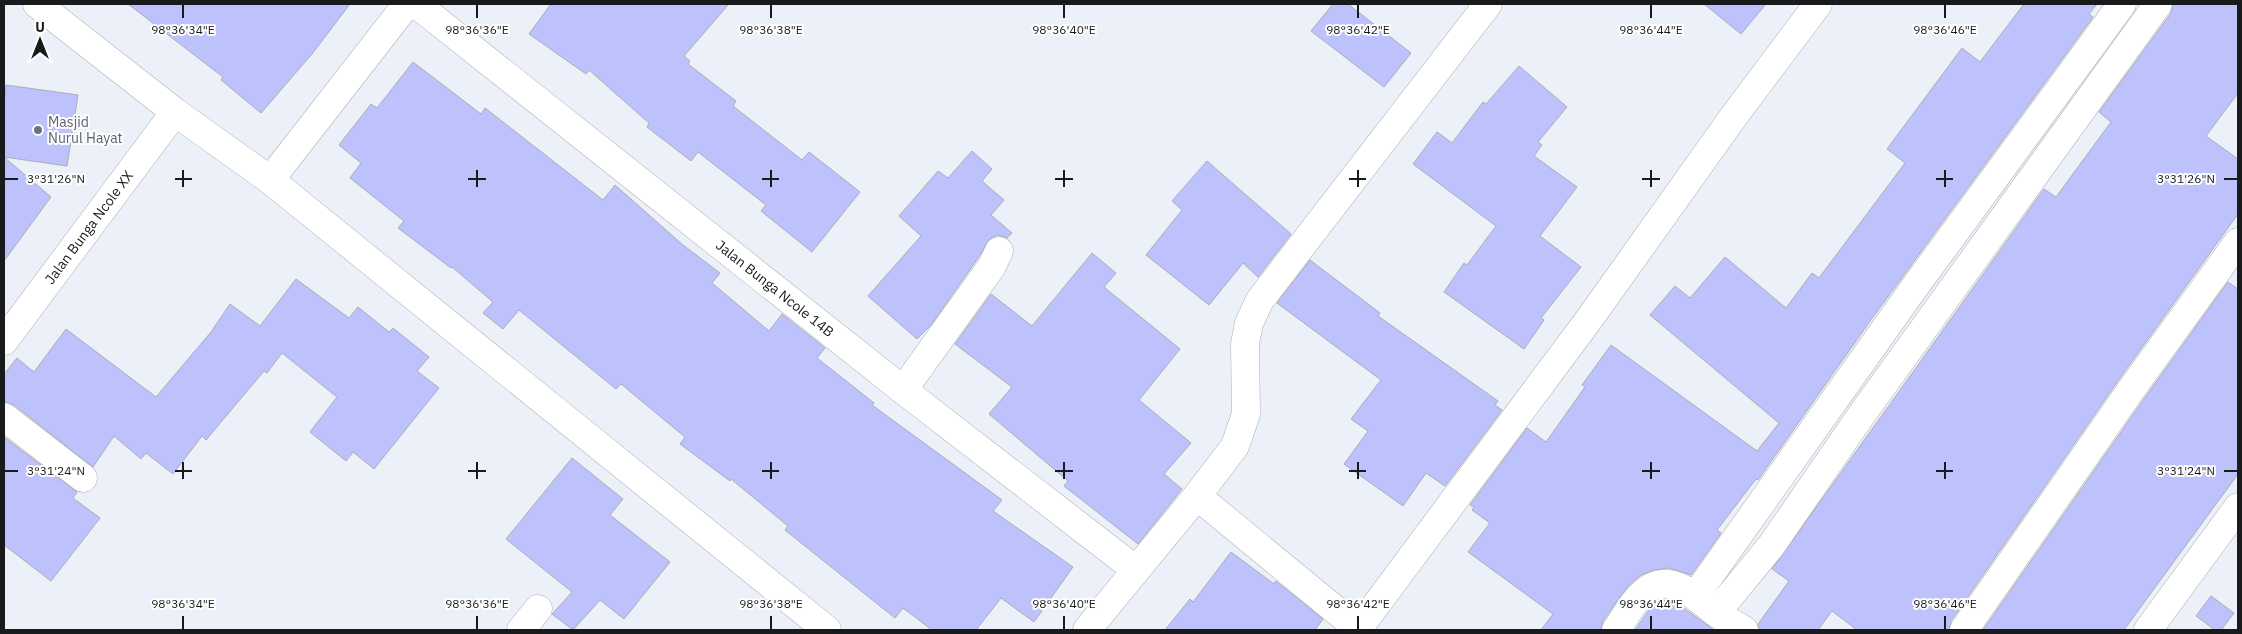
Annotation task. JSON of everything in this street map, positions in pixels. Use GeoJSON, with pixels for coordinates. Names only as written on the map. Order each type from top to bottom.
{"type":"FeatureCollection","features":[{"type":"Feature","properties":{"kind":"street"},"geometry":{"type":"LineString","coordinates":[[37,4],[175,112],[270,180],[827,630]]}},
{"type":"Feature","properties":{"kind":"street"},"geometry":{"type":"LineString","coordinates":[[270,180],[407,4]]}},
{"type":"Feature","properties":{"kind":"street","name":"Jalan Bunga Ncole 14B"},"geometry":{"type":"LineString","coordinates":[[416,4],[903,390],[1136,570]]}},
{"type":"Feature","properties":{"kind":"street"},"geometry":{"type":"LineString","coordinates":[[1087,630],[1197,496],[1235,446],[1246,414],[1245,344],[1249,323],[1260,300],[1488,4]]}},
{"type":"Feature","properties":{"kind":"street"},"geometry":{"type":"LineString","coordinates":[[1197,496],[1359,629],[1590,318],[1734,116],[1818,4]]}},
{"type":"Feature","properties":{"kind":"street"},"geometry":{"type":"LineString","coordinates":[[1706,604],[1914,288],[2122,4]]}},
{"type":"Feature","properties":{"kind":"street"},"geometry":{"type":"LineString","coordinates":[[1706,604],[1771,546],[1860,417],[2158,4]]}},
{"type":"Feature","properties":{"kind":"street"},"geometry":{"type":"LineString","coordinates":[[2047,106],[2070,124]]}},
{"type":"Feature","properties":{"kind":"street","name":"Jalan Bunga Ncole XX"},"geometry":{"type":"LineString","coordinates":[[4,341],[175,112]]}},
{"type":"Feature","properties":{"kind":"street"},"geometry":{"type":"LineString","coordinates":[[1964,630],[2133,387],[2238,242]]}},
{"type":"Feature","properties":{"kind":"street"},"geometry":{"type":"LineString","coordinates":[[903,390],[992,266],[999,250]]}},
{"type":"Feature","properties":{"kind":"street"},"geometry":{"type":"LineString","coordinates":[[4,417],[83,478]]}},
{"type":"Feature","properties":{"kind":"street"},"geometry":{"type":"LineString","coordinates":[[2148,630],[2238,507]]}},
{"type":"Feature","properties":{"kind":"street"},"geometry":{"type":"LineString","coordinates":[[1616,630],[1639,596],[1651,587],[1668,583],[1706,604],[1744,630]]}},
{"type":"Feature","properties":{"kind":"street"},"geometry":{"type":"LineString","coordinates":[[521,630],[538,609]]}},
{"type":"Feature","properties":{"kind":"building"},"geometry":{"type":"Polygon","coordinates":[[[128,4],[350,4],[312,54],[261,113],[221,80],[223,77],[128,4]]]}},
{"type":"Feature","properties":{"kind":"building"},"geometry":{"type":"Polygon","coordinates":[[[551,4],[729,4],[684,56],[690,61],[688,64],[736,101],[733,106],[802,160],[809,152],[860,192],[812,252],[761,211],[766,205],[698,152],[691,161],[647,127],[649,123],[589,70],[586,74],[529,34],[551,4]]]}},
{"type":"Feature","properties":{"kind":"building"},"geometry":{"type":"Polygon","coordinates":[[[1333,4],[1348,4],[1411,53],[1384,87],[1311,31],[1333,4]]]}},
{"type":"Feature","properties":{"kind":"building"},"geometry":{"type":"Polygon","coordinates":[[[1704,4],[1766,4],[1741,34],[1704,4]]]}},
{"type":"Feature","properties":{"kind":"building"},"geometry":{"type":"Polygon","coordinates":[[[2024,4],[2097,4],[2089,14],[2093,17],[1873,317],[1758,480],[1756,479],[1717,530],[1721,533],[1691,575],[1668,568],[1654,570],[1641,575],[1629,585],[1619,598],[1603,621],[1601,630],[1541,630],[1553,614],[1468,552],[1490,523],[1472,510],[1474,507],[1470,505],[1527,428],[1546,442],[1585,387],[1582,385],[1611,345],[1757,451],[1779,423],[1650,315],[1675,286],[1690,298],[1725,257],[1786,308],[1812,273],[1819,278],[1905,163],[1887,149],[1962,48],[1980,62],[2024,4]]]}},
{"type":"Feature","properties":{"kind":"building"},"geometry":{"type":"Polygon","coordinates":[[[2173,4],[2238,4],[2238,93],[2206,136],[2238,159],[2238,214],[2120,378],[1951,621],[1949,630],[1857,630],[1832,611],[1818,630],[1760,630],[1758,624],[1789,581],[1772,569],[2044,189],[2056,197],[2111,122],[2099,112],[2171,13],[2173,4]]]}},
{"type":"Feature","properties":{"kind":"building"},"geometry":{"type":"Polygon","coordinates":[[[413,62],[481,114],[485,108],[603,200],[615,185],[683,245],[720,273],[712,283],[769,331],[782,314],[825,348],[817,358],[874,403],[872,405],[1002,500],[993,511],[1073,567],[1034,622],[1001,598],[976,630],[932,630],[903,608],[895,618],[785,530],[788,526],[731,479],[730,481],[680,444],[685,437],[621,384],[616,389],[519,310],[503,329],[483,313],[493,302],[452,267],[398,228],[404,221],[350,178],[361,163],[339,145],[371,104],[377,108],[413,62]]]}},
{"type":"Feature","properties":{"kind":"building"},"geometry":{"type":"Polygon","coordinates":[[[1519,66],[1567,107],[1538,142],[1542,145],[1534,156],[1577,187],[1540,236],[1581,267],[1541,318],[1544,320],[1524,349],[1444,292],[1464,263],[1467,265],[1496,226],[1413,164],[1437,132],[1452,143],[1483,102],[1486,104],[1519,66]]]}},
{"type":"Feature","properties":{"kind":"building","name":"Masjid Nurul Hayat"},"geometry":{"type":"Polygon","coordinates":[[[6,85],[78,95],[67,166],[4,157],[6,85]]]}},
{"type":"Feature","properties":{"kind":"building"},"geometry":{"type":"Polygon","coordinates":[[[972,151],[992,169],[982,181],[1004,200],[991,215],[1012,233],[1007,238],[998,235],[990,239],[931,325],[917,339],[868,296],[921,236],[899,216],[938,171],[948,178],[972,151]]]}},
{"type":"Feature","properties":{"kind":"building"},"geometry":{"type":"Polygon","coordinates":[[[4,157],[51,197],[4,261],[4,157]]]}},
{"type":"Feature","properties":{"kind":"building"},"geometry":{"type":"Polygon","coordinates":[[[1207,161],[1291,234],[1258,277],[1243,263],[1209,305],[1146,255],[1182,210],[1172,201],[1207,161]]]}},
{"type":"Feature","properties":{"kind":"building"},"geometry":{"type":"Polygon","coordinates":[[[1092,253],[1116,273],[1104,287],[1180,349],[1139,400],[1191,443],[1164,474],[1182,489],[1138,544],[1064,486],[1068,481],[989,414],[1012,387],[955,344],[991,294],[1032,326],[1092,253]]]}},
{"type":"Feature","properties":{"kind":"building"},"geometry":{"type":"Polygon","coordinates":[[[1310,260],[1380,313],[1378,316],[1498,401],[1495,405],[1502,410],[1445,486],[1426,473],[1403,506],[1344,464],[1368,431],[1351,419],[1381,380],[1277,303],[1310,260]]]}},
{"type":"Feature","properties":{"kind":"building"},"geometry":{"type":"Polygon","coordinates":[[[296,279],[349,318],[358,307],[389,332],[393,328],[429,357],[417,371],[439,388],[374,469],[353,452],[346,461],[310,432],[337,397],[282,353],[267,373],[264,371],[206,440],[202,436],[173,474],[146,453],[141,459],[114,436],[93,467],[14,405],[4,402],[4,374],[17,358],[34,372],[66,329],[156,397],[211,332],[230,304],[260,326],[296,279]]]}},
{"type":"Feature","properties":{"kind":"building"},"geometry":{"type":"Polygon","coordinates":[[[2228,282],[2238,289],[2238,474],[2124,630],[1983,630],[2146,396],[2228,282]]]}},
{"type":"Feature","properties":{"kind":"building"},"geometry":{"type":"Polygon","coordinates":[[[4,437],[77,492],[73,498],[100,518],[51,581],[4,545],[4,437]]]}},
{"type":"Feature","properties":{"kind":"building"},"geometry":{"type":"Polygon","coordinates":[[[572,458],[623,499],[610,515],[670,562],[624,619],[600,600],[573,630],[552,614],[572,592],[506,539],[572,458]]]}},
{"type":"Feature","properties":{"kind":"building"},"geometry":{"type":"Polygon","coordinates":[[[1231,552],[1274,584],[1276,581],[1323,619],[1315,630],[1165,630],[1190,599],[1193,602],[1231,552]]]}},
{"type":"Feature","properties":{"kind":"building"},"geometry":{"type":"Polygon","coordinates":[[[2211,596],[2234,613],[2221,630],[2215,630],[2196,616],[2211,596]]]}},
{"type":"Feature","properties":{"kind":"building"},"geometry":{"type":"Polygon","coordinates":[[[1663,600],[1678,604],[1714,630],[1635,630],[1651,607],[1663,600]]]}},
{"type":"Feature","properties":{"kind":"place","name":"Masjid Nurul Hayat"},"geometry":{"type":"Point","coordinates":[38,130]}}]}
